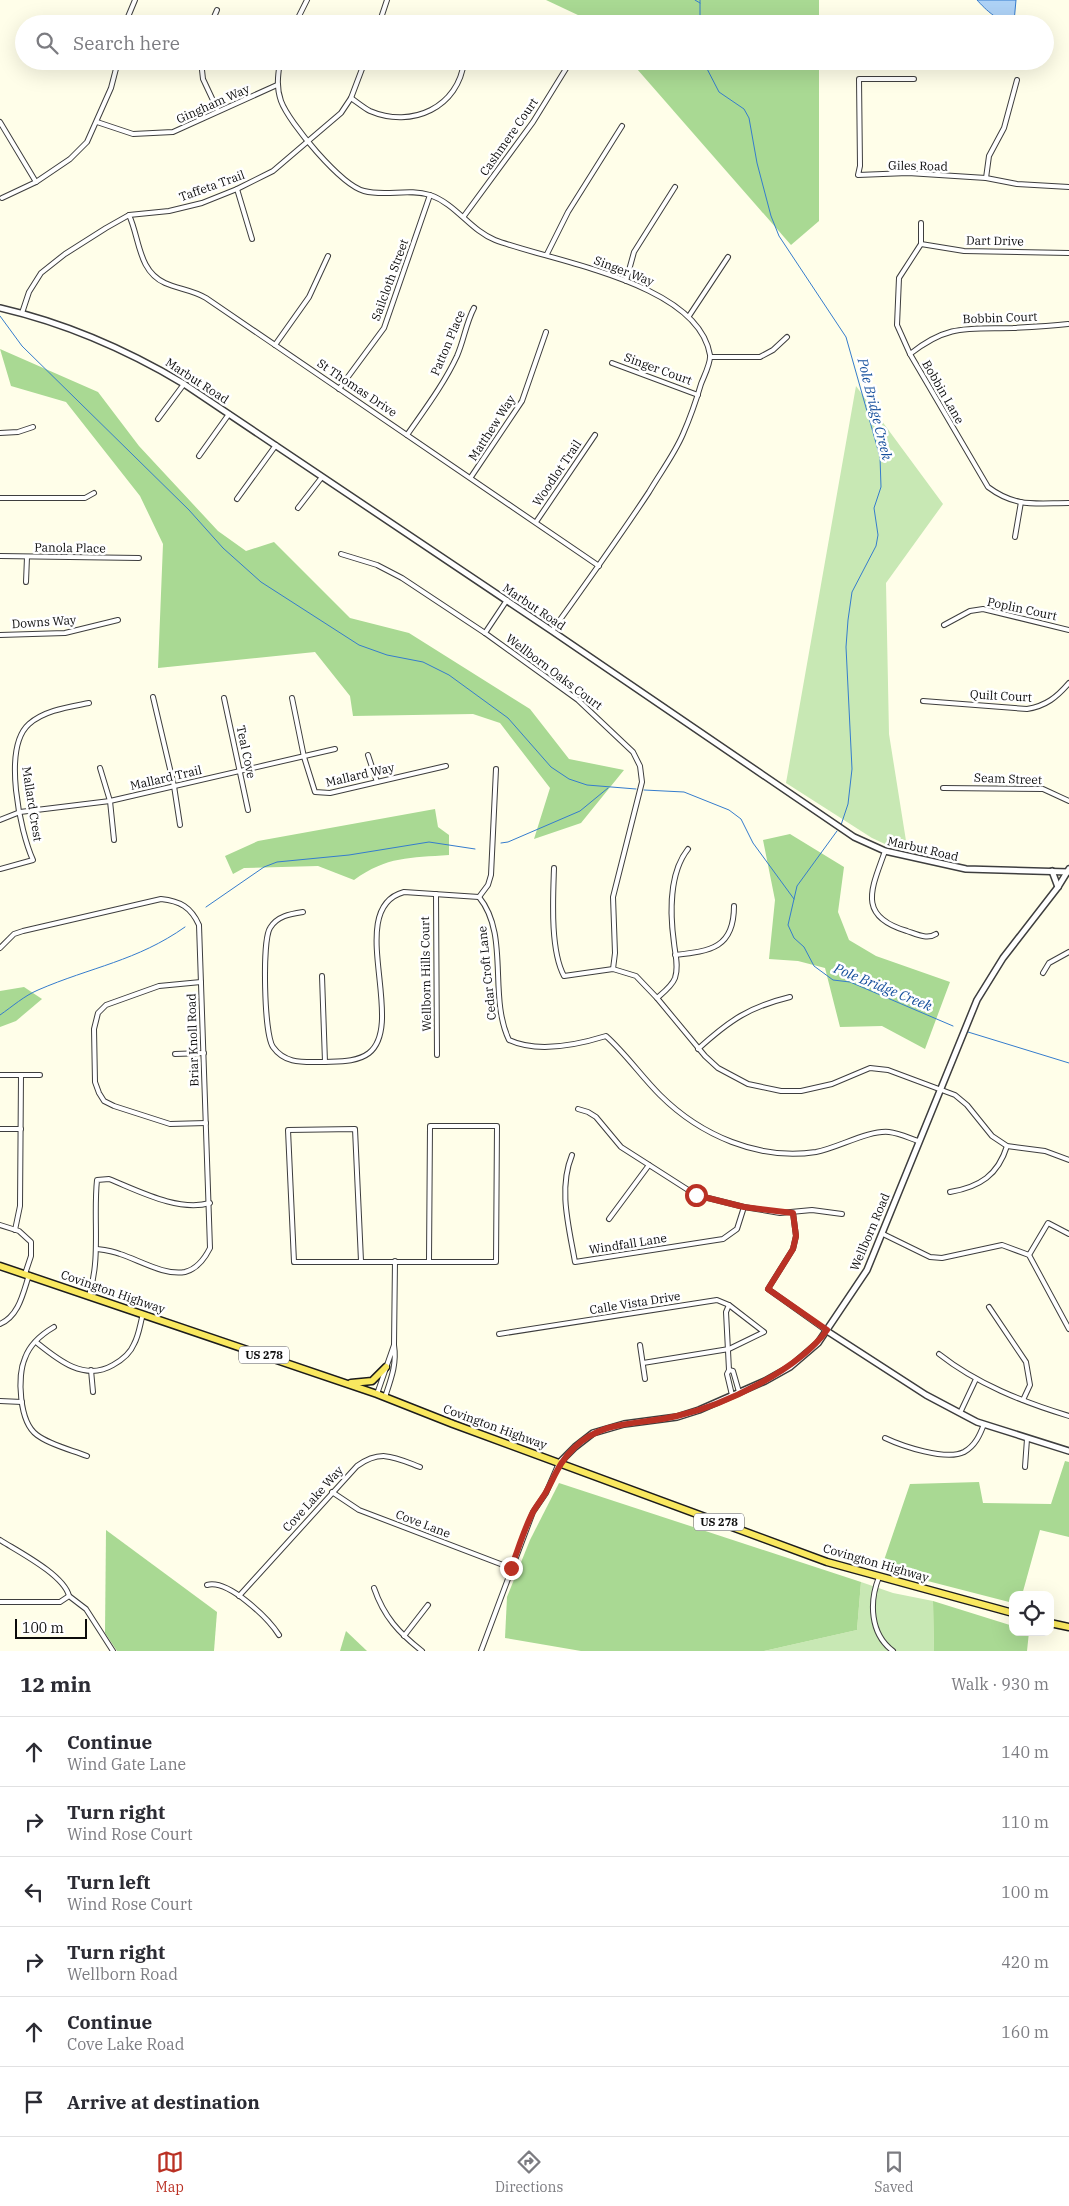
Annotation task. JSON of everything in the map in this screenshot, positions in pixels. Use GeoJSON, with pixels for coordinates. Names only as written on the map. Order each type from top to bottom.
{"type":"FeatureCollection","features":[{"type":"Feature","properties":{"kind":"main road","name":"Covington Highway"},"geometry":{"type":"LineString","coordinates":[[0,1266],[348,1383],[827,1562],[1009,1612]]}},
{"type":"Feature","properties":{"kind":"main road"},"geometry":{"type":"LineString","coordinates":[[348,1383],[372,1381],[386,1367]]}},
{"type":"Feature","properties":{"kind":"main road"},"geometry":{"type":"LineString","coordinates":[[1054,1624],[1069,1627]]}},
{"type":"Feature","properties":{"kind":"street"},"geometry":{"type":"LineString","coordinates":[[129,15],[135,0]]}},
{"type":"Feature","properties":{"kind":"street"},"geometry":{"type":"LineString","coordinates":[[300,15],[307,0]]}},
{"type":"Feature","properties":{"kind":"street"},"geometry":{"type":"LineString","coordinates":[[382,15],[388,0]]}},
{"type":"Feature","properties":{"kind":"street"},"geometry":{"type":"LineString","coordinates":[[215,15],[217,10]]}},
{"type":"Feature","properties":{"kind":"street"},"geometry":{"type":"LineString","coordinates":[[2,198],[36,182],[80,149],[97,122],[111,88],[116,70]]}},
{"type":"Feature","properties":{"kind":"street"},"geometry":{"type":"LineString","coordinates":[[202,70],[203,79],[218,111]]}},
{"type":"Feature","properties":{"kind":"street","name":"Singer Way"},"geometry":{"type":"LineString","coordinates":[[278,70],[276,84],[285,110],[307,140],[349,185],[377,194],[412,192],[430,195],[464,216],[482,233],[496,240],[547,254],[651,291],[689,316],[700,330],[711,357]]}},
{"type":"Feature","properties":{"kind":"street","name":"Taffeta Trail"},"geometry":{"type":"LineString","coordinates":[[22,313],[29,292],[41,273],[65,254],[129,216],[188,207],[237,189],[273,171],[307,140],[324,129],[341,113],[351,98],[361,70]]}},
{"type":"Feature","properties":{"kind":"street"},"geometry":{"type":"LineString","coordinates":[[351,98],[370,111],[386,115],[410,118],[422,115],[436,109],[452,94],[459,82],[462,70]]}},
{"type":"Feature","properties":{"kind":"street","name":"Cashmere Court"},"geometry":{"type":"LineString","coordinates":[[464,216],[533,122],[565,70]]}},
{"type":"Feature","properties":{"kind":"street","name":"Giles Road"},"geometry":{"type":"LineString","coordinates":[[914,79],[859,79],[860,166],[858,175],[908,173],[986,178],[1016,184],[1069,187]]}},
{"type":"Feature","properties":{"kind":"street"},"geometry":{"type":"LineString","coordinates":[[986,178],[989,156],[1004,128],[1017,80]]}},
{"type":"Feature","properties":{"kind":"street","name":"Gingham Way"},"geometry":{"type":"LineString","coordinates":[[97,122],[133,134],[173,132],[244,101],[276,84]]}},
{"type":"Feature","properties":{"kind":"street"},"geometry":{"type":"LineString","coordinates":[[0,122],[36,182]]}},
{"type":"Feature","properties":{"kind":"street"},"geometry":{"type":"LineString","coordinates":[[547,254],[568,212],[622,126]]}},
{"type":"Feature","properties":{"kind":"street"},"geometry":{"type":"LineString","coordinates":[[626,282],[634,252],[675,186]]}},
{"type":"Feature","properties":{"kind":"street"},"geometry":{"type":"LineString","coordinates":[[237,189],[252,239]]}},
{"type":"Feature","properties":{"kind":"street","name":"Sailcloth Street"},"geometry":{"type":"LineString","coordinates":[[339,389],[384,328],[430,195]]}},
{"type":"Feature","properties":{"kind":"street","name":"St Thomas Drive"},"geometry":{"type":"LineString","coordinates":[[129,216],[144,264],[151,275],[166,284],[197,292],[599,566]]}},
{"type":"Feature","properties":{"kind":"street"},"geometry":{"type":"LineString","coordinates":[[921,223],[921,244]]}},
{"type":"Feature","properties":{"kind":"street","name":"Dart Drive"},"geometry":{"type":"LineString","coordinates":[[921,244],[964,252],[1069,253]]}},
{"type":"Feature","properties":{"kind":"street","name":"Bobbin Lane"},"geometry":{"type":"LineString","coordinates":[[921,244],[900,278],[897,303],[897,325],[910,354],[988,487],[1005,499],[1021,502],[1069,503]]}},
{"type":"Feature","properties":{"kind":"street"},"geometry":{"type":"LineString","coordinates":[[275,345],[309,297],[328,256]]}},
{"type":"Feature","properties":{"kind":"street"},"geometry":{"type":"LineString","coordinates":[[689,316],[728,257]]}},
{"type":"Feature","properties":{"kind":"street","name":"Marbut Road"},"geometry":{"type":"LineString","coordinates":[[0,308],[22,313],[105,343],[143,360],[184,384],[507,600],[854,838],[885,851],[966,869],[1069,871]]}},
{"type":"Feature","properties":{"kind":"street","name":"Patton Place"},"geometry":{"type":"LineString","coordinates":[[407,435],[445,380],[462,344],[468,320],[474,308]]}},
{"type":"Feature","properties":{"kind":"street","name":"Bobbin Court"},"geometry":{"type":"LineString","coordinates":[[910,354],[952,330],[967,327],[1013,328],[1068,324]]}},
{"type":"Feature","properties":{"kind":"street","name":"Matthew Way"},"geometry":{"type":"LineString","coordinates":[[471,477],[522,401],[546,332]]}},
{"type":"Feature","properties":{"kind":"street"},"geometry":{"type":"LineString","coordinates":[[552,631],[599,566],[674,452],[684,433],[711,357],[760,357],[773,350],[787,337]]}},
{"type":"Feature","properties":{"kind":"street","name":"Singer Court"},"geometry":{"type":"LineString","coordinates":[[612,363],[698,395]]}},
{"type":"Feature","properties":{"kind":"street"},"geometry":{"type":"LineString","coordinates":[[158,418],[184,384]]}},
{"type":"Feature","properties":{"kind":"street"},"geometry":{"type":"LineString","coordinates":[[199,456],[229,414]]}},
{"type":"Feature","properties":{"kind":"street"},"geometry":{"type":"LineString","coordinates":[[0,434],[33,428]]}},
{"type":"Feature","properties":{"kind":"street","name":"Woodlot Trail"},"geometry":{"type":"LineString","coordinates":[[536,522],[595,435]]}},
{"type":"Feature","properties":{"kind":"street"},"geometry":{"type":"LineString","coordinates":[[237,499],[276,445]]}},
{"type":"Feature","properties":{"kind":"street"},"geometry":{"type":"LineString","coordinates":[[298,508],[322,477]]}},
{"type":"Feature","properties":{"kind":"street"},"geometry":{"type":"LineString","coordinates":[[0,498],[85,498],[94,493]]}},
{"type":"Feature","properties":{"kind":"street"},"geometry":{"type":"LineString","coordinates":[[1016,537],[1021,502]]}},
{"type":"Feature","properties":{"kind":"street","name":"Wellborn Oaks Court"},"geometry":{"type":"LineString","coordinates":[[340,554],[377,565],[402,578],[485,633],[578,700],[634,752],[640,766],[642,782],[638,804],[613,897],[615,953],[613,969]]}},
{"type":"Feature","properties":{"kind":"street","name":"Panola Place"},"geometry":{"type":"LineString","coordinates":[[0,556],[139,558]]}},
{"type":"Feature","properties":{"kind":"street"},"geometry":{"type":"LineString","coordinates":[[26,582],[27,557]]}},
{"type":"Feature","properties":{"kind":"street"},"geometry":{"type":"LineString","coordinates":[[485,633],[507,600]]}},
{"type":"Feature","properties":{"kind":"street","name":"Poplin Court"},"geometry":{"type":"LineString","coordinates":[[944,625],[970,611],[983,609],[1069,630]]}},
{"type":"Feature","properties":{"kind":"street","name":"Downs Way"},"geometry":{"type":"LineString","coordinates":[[0,635],[65,633],[118,620]]}},
{"type":"Feature","properties":{"kind":"street","name":"Quilt Court"},"geometry":{"type":"LineString","coordinates":[[923,701],[1027,709],[1039,707],[1051,701],[1069,683]]}},
{"type":"Feature","properties":{"kind":"street"},"geometry":{"type":"LineString","coordinates":[[153,698],[174,786],[180,825]]}},
{"type":"Feature","properties":{"kind":"street","name":"Teal Cove"},"geometry":{"type":"LineString","coordinates":[[224,698],[248,810]]}},
{"type":"Feature","properties":{"kind":"street","name":"Mallard Way"},"geometry":{"type":"LineString","coordinates":[[292,698],[304,757],[315,792],[330,793],[446,766]]}},
{"type":"Feature","properties":{"kind":"street","name":"Mallard Crest"},"geometry":{"type":"LineString","coordinates":[[0,869],[33,860],[20,812],[14,758],[19,738],[27,725],[40,716],[89,703]]}},
{"type":"Feature","properties":{"kind":"street","name":"Mallard Trail"},"geometry":{"type":"LineString","coordinates":[[0,820],[20,812],[110,801],[304,757],[335,748]]}},
{"type":"Feature","properties":{"kind":"street"},"geometry":{"type":"LineString","coordinates":[[368,755],[377,782]]}},
{"type":"Feature","properties":{"kind":"street"},"geometry":{"type":"LineString","coordinates":[[100,768],[110,801],[114,840]]}},
{"type":"Feature","properties":{"kind":"street"},"geometry":{"type":"LineString","coordinates":[[303,912],[286,914],[277,920],[266,936],[268,1028],[271,1043],[278,1053],[296,1062],[348,1061],[365,1056],[374,1048],[380,1037],[378,923],[381,908],[396,894],[404,892],[479,897],[488,885],[490,875],[496,769]]}},
{"type":"Feature","properties":{"kind":"street","name":"Seam Street"},"geometry":{"type":"LineString","coordinates":[[943,788],[1043,789],[1069,801]]}},
{"type":"Feature","properties":{"kind":"street"},"geometry":{"type":"LineString","coordinates":[[657,998],[670,987],[677,968],[671,906],[674,882],[684,854],[688,849]]}},
{"type":"Feature","properties":{"kind":"street"},"geometry":{"type":"LineString","coordinates":[[885,851],[871,892],[875,909],[882,920],[893,927],[924,936],[931,937],[936,934]]}},
{"type":"Feature","properties":{"kind":"street"},"geometry":{"type":"LineString","coordinates":[[554,868],[553,910],[557,945],[564,976],[613,969],[636,976],[657,998],[698,1049],[718,1068],[733,1077],[765,1088],[794,1091],[832,1084],[870,1068],[879,1068],[955,1095],[967,1105],[992,1136],[1007,1146],[1046,1151],[1069,1160]]}},
{"type":"Feature","properties":{"kind":"street"},"geometry":{"type":"LineString","coordinates":[[1052,871],[1058,887]]}},
{"type":"Feature","properties":{"kind":"street","name":"Wellborn Road"},"geometry":{"type":"LineString","coordinates":[[559,1463],[584,1440],[602,1429],[677,1417],[732,1396],[790,1367],[818,1343],[868,1270],[918,1141],[977,1000],[1003,958],[1069,871]]}},
{"type":"Feature","properties":{"kind":"street","name":"Wellborn Hills Court"},"geometry":{"type":"LineString","coordinates":[[436,894],[437,1055]]}},
{"type":"Feature","properties":{"kind":"street","name":"Cedar Croft Lane"},"geometry":{"type":"LineString","coordinates":[[479,897],[491,914],[500,1011],[508,1040],[527,1047],[541,1047],[606,1036],[630,1059],[661,1096],[677,1110],[718,1136],[756,1149],[770,1152],[815,1152],[890,1132],[918,1141]]}},
{"type":"Feature","properties":{"kind":"street","name":"Briar Knoll Road"},"geometry":{"type":"LineString","coordinates":[[0,948],[7,940],[23,931],[161,900],[174,900],[185,905],[194,914],[199,924],[210,1203],[210,1248],[205,1258],[194,1268],[184,1272],[162,1269],[118,1253],[97,1248]]}},
{"type":"Feature","properties":{"kind":"street"},"geometry":{"type":"LineString","coordinates":[[675,955],[716,947],[730,934],[734,923],[734,906]]}},
{"type":"Feature","properties":{"kind":"street"},"geometry":{"type":"LineString","coordinates":[[1043,974],[1049,962],[1069,952]]}},
{"type":"Feature","properties":{"kind":"street"},"geometry":{"type":"LineString","coordinates":[[322,976],[325,1062]]}},
{"type":"Feature","properties":{"kind":"street"},"geometry":{"type":"LineString","coordinates":[[201,982],[168,984],[106,1005],[98,1013],[94,1029],[95,1082],[104,1101],[114,1106],[170,1124],[206,1123]]}},
{"type":"Feature","properties":{"kind":"street"},"geometry":{"type":"LineString","coordinates":[[698,1049],[744,1012],[790,997]]}},
{"type":"Feature","properties":{"kind":"street"},"geometry":{"type":"LineString","coordinates":[[175,1054],[204,1053]]}},
{"type":"Feature","properties":{"kind":"street"},"geometry":{"type":"LineString","coordinates":[[0,1076],[40,1076]]}},
{"type":"Feature","properties":{"kind":"street"},"geometry":{"type":"LineString","coordinates":[[15,1230],[20,1206],[21,1076]]}},
{"type":"Feature","properties":{"kind":"street"},"geometry":{"type":"LineString","coordinates":[[578,1109],[596,1117],[621,1147],[696,1195],[744,1207],[793,1213],[812,1210],[842,1214]]}},
{"type":"Feature","properties":{"kind":"street"},"geometry":{"type":"LineString","coordinates":[[361,1261],[355,1129],[288,1130],[294,1262],[429,1260],[496,1262],[497,1126],[430,1126],[429,1260]]}},
{"type":"Feature","properties":{"kind":"street"},"geometry":{"type":"LineString","coordinates":[[0,1129],[21,1129]]}},
{"type":"Feature","properties":{"kind":"street"},"geometry":{"type":"LineString","coordinates":[[950,1192],[972,1187],[986,1179],[1001,1163],[1007,1146]]}},
{"type":"Feature","properties":{"kind":"street","name":"Windfall Lane"},"geometry":{"type":"LineString","coordinates":[[572,1155],[566,1171],[566,1205],[574,1262],[723,1239],[737,1229],[744,1207]]}},
{"type":"Feature","properties":{"kind":"street"},"geometry":{"type":"LineString","coordinates":[[609,1219],[649,1165]]}},
{"type":"Feature","properties":{"kind":"street"},"geometry":{"type":"LineString","coordinates":[[89,1296],[95,1278],[97,1180],[109,1179],[178,1203],[202,1205],[210,1203]]}},
{"type":"Feature","properties":{"kind":"street"},"geometry":{"type":"LineString","coordinates":[[793,1213],[796,1236],[793,1249],[768,1289],[926,1396],[984,1424],[1027,1440],[1069,1451]]}},
{"type":"Feature","properties":{"kind":"street"},"geometry":{"type":"LineString","coordinates":[[1030,1255],[1048,1223],[1069,1234]]}},
{"type":"Feature","properties":{"kind":"street"},"geometry":{"type":"LineString","coordinates":[[0,1225],[15,1230],[31,1242],[31,1256],[27,1275],[16,1308],[6,1321],[0,1324]]}},
{"type":"Feature","properties":{"kind":"street"},"geometry":{"type":"LineString","coordinates":[[883,1234],[930,1257],[942,1258],[1002,1245],[1030,1255],[1069,1329]]}},
{"type":"Feature","properties":{"kind":"street"},"geometry":{"type":"LineString","coordinates":[[385,1397],[394,1371],[396,1357],[394,1345],[395,1261]]}},
{"type":"Feature","properties":{"kind":"street","name":"Calle Vista Drive"},"geometry":{"type":"LineString","coordinates":[[499,1334],[717,1300],[729,1305]]}},
{"type":"Feature","properties":{"kind":"street"},"geometry":{"type":"LineString","coordinates":[[643,1362],[729,1349],[764,1332],[729,1305],[726,1312],[729,1349],[729,1370],[727,1374],[732,1396]]}},
{"type":"Feature","properties":{"kind":"street"},"geometry":{"type":"LineString","coordinates":[[988,1307],[1026,1362],[1030,1385],[1023,1400]]}},
{"type":"Feature","properties":{"kind":"street"},"geometry":{"type":"LineString","coordinates":[[36,1342],[70,1366],[91,1370],[108,1368],[127,1355],[135,1344],[143,1314]]}},
{"type":"Feature","properties":{"kind":"street"},"geometry":{"type":"LineString","coordinates":[[54,1327],[36,1342],[25,1358],[23,1414],[30,1428],[37,1435],[87,1456]]}},
{"type":"Feature","properties":{"kind":"street"},"geometry":{"type":"LineString","coordinates":[[377,1394],[394,1345]]}},
{"type":"Feature","properties":{"kind":"street"},"geometry":{"type":"LineString","coordinates":[[640,1345],[645,1379]]}},
{"type":"Feature","properties":{"kind":"street"},"geometry":{"type":"LineString","coordinates":[[939,1354],[976,1379],[1023,1400],[1069,1416]]}},
{"type":"Feature","properties":{"kind":"street"},"geometry":{"type":"LineString","coordinates":[[91,1370],[94,1392]]}},
{"type":"Feature","properties":{"kind":"street"},"geometry":{"type":"LineString","coordinates":[[729,1370],[733,1370],[740,1392]]}},
{"type":"Feature","properties":{"kind":"street"},"geometry":{"type":"LineString","coordinates":[[960,1413],[976,1379]]}},
{"type":"Feature","properties":{"kind":"street"},"geometry":{"type":"LineString","coordinates":[[0,1401],[22,1402]]}},
{"type":"Feature","properties":{"kind":"street"},"geometry":{"type":"LineString","coordinates":[[885,1438],[915,1449],[955,1455],[970,1447],[980,1436],[984,1424]]}},
{"type":"Feature","properties":{"kind":"street"},"geometry":{"type":"LineString","coordinates":[[1025,1467],[1027,1440]]}},
{"type":"Feature","properties":{"kind":"street","name":"Cove Lake Way"},"geometry":{"type":"LineString","coordinates":[[239,1596],[344,1477],[369,1457],[382,1454],[420,1467]]}},
{"type":"Feature","properties":{"kind":"street"},"geometry":{"type":"LineString","coordinates":[[481,1651],[533,1512],[546,1493],[559,1463]]}},
{"type":"Feature","properties":{"kind":"street","name":"Cove Lane"},"geometry":{"type":"LineString","coordinates":[[332,1492],[359,1510],[511,1568]]}},
{"type":"Feature","properties":{"kind":"street"},"geometry":{"type":"LineString","coordinates":[[0,1540],[58,1578],[67,1588],[69,1596],[86,1609],[113,1651]]}},
{"type":"Feature","properties":{"kind":"street"},"geometry":{"type":"LineString","coordinates":[[879,1577],[874,1589],[872,1608],[874,1625],[884,1644],[893,1651]]}},
{"type":"Feature","properties":{"kind":"street"},"geometry":{"type":"LineString","coordinates":[[208,1585],[225,1586],[264,1617],[279,1635]]}},
{"type":"Feature","properties":{"kind":"street"},"geometry":{"type":"LineString","coordinates":[[374,1588],[386,1616],[404,1636],[422,1651]]}},
{"type":"Feature","properties":{"kind":"street"},"geometry":{"type":"LineString","coordinates":[[0,1602],[60,1602],[69,1596]]}},
{"type":"Feature","properties":{"kind":"street"},"geometry":{"type":"LineString","coordinates":[[404,1636],[428,1605]]}},
{"type":"Feature","properties":{"kind":"green space"},"geometry":{"type":"Polygon","coordinates":[[[546,0],[819,0],[819,15],[578,15],[546,0]]]}},
{"type":"Feature","properties":{"kind":"green space"},"geometry":{"type":"Polygon","coordinates":[[[638,70],[819,70],[819,221],[791,245],[638,70]]]}},
{"type":"Feature","properties":{"kind":"green space"},"geometry":{"type":"Polygon","coordinates":[[[0,349],[98,392],[139,446],[218,531],[246,551],[274,542],[350,618],[409,633],[530,709],[569,759],[624,770],[581,823],[534,839],[550,788],[500,723],[473,714],[353,716],[350,696],[315,652],[158,668],[163,544],[140,496],[66,402],[11,386],[0,349]]]}},
{"type":"Feature","properties":{"kind":"green space"},"geometry":{"type":"Polygon","coordinates":[[[856,386],[943,504],[886,583],[889,734],[907,847],[898,850],[872,838],[786,783],[856,386]]]}},
{"type":"Feature","properties":{"kind":"green space"},"geometry":{"type":"Polygon","coordinates":[[[435,809],[438,827],[449,835],[449,855],[388,862],[377,866],[354,880],[318,866],[244,868],[233,874],[225,856],[258,841],[435,809]]]}},
{"type":"Feature","properties":{"kind":"green space"},"geometry":{"type":"Polygon","coordinates":[[[790,834],[844,867],[838,912],[849,940],[876,956],[950,982],[925,1049],[882,1026],[840,1027],[825,968],[798,961],[769,959],[775,900],[763,840],[790,834]]]}},
{"type":"Feature","properties":{"kind":"green space"},"geometry":{"type":"Polygon","coordinates":[[[24,987],[42,999],[16,1021],[0,1027],[0,991],[24,987]]]}},
{"type":"Feature","properties":{"kind":"green space"},"geometry":{"type":"Polygon","coordinates":[[[1065,1461],[1069,1462],[1069,1537],[1040,1530],[1023,1591],[1009,1591],[1009,1602],[881,1569],[910,1484],[979,1482],[983,1503],[1051,1504],[1065,1461]]]}},
{"type":"Feature","properties":{"kind":"green space"},"geometry":{"type":"Polygon","coordinates":[[[559,1483],[861,1582],[857,1630],[764,1651],[581,1651],[505,1638],[507,1597],[530,1540],[559,1483]]]}},
{"type":"Feature","properties":{"kind":"green space"},"geometry":{"type":"Polygon","coordinates":[[[106,1530],[217,1612],[214,1651],[117,1651],[105,1633],[106,1530]]]}},
{"type":"Feature","properties":{"kind":"green space"},"geometry":{"type":"Polygon","coordinates":[[[861,1582],[893,1593],[933,1601],[934,1651],[764,1651],[857,1630],[861,1582]]]}},
{"type":"Feature","properties":{"kind":"green space"},"geometry":{"type":"Polygon","coordinates":[[[933,1601],[1009,1625],[1009,1636],[1029,1636],[1027,1651],[934,1651],[933,1601]]]}},
{"type":"Feature","properties":{"kind":"green space"},"geometry":{"type":"Polygon","coordinates":[[[346,1631],[367,1651],[340,1651],[346,1631]]]}},
{"type":"Feature","properties":{"kind":"water"},"geometry":{"type":"Polygon","coordinates":[[[977,0],[1016,0],[1015,15],[993,15],[977,0]]]}},
{"type":"Feature","properties":{"kind":"waterway","name":"Pole Bridge Creek"},"geometry":{"type":"LineString","coordinates":[[695,0],[700,3]]}},
{"type":"Feature","properties":{"kind":"waterway","name":"Pole Bridge Creek"},"geometry":{"type":"LineString","coordinates":[[700,0],[700,15]]}},
{"type":"Feature","properties":{"kind":"waterway","name":"Pole Bridge Creek"},"geometry":{"type":"LineString","coordinates":[[708,70],[719,92],[744,109],[749,118],[757,163],[771,216],[779,236],[846,337],[880,457],[881,487],[874,508],[878,535],[876,546],[852,592],[848,620],[846,647],[852,769],[848,804],[841,825]]}},
{"type":"Feature","properties":{"kind":"waterway"},"geometry":{"type":"LineString","coordinates":[[0,316],[22,346],[189,510],[223,548],[261,582],[359,645],[387,655],[423,662],[449,675],[508,718],[551,767],[569,779],[587,785],[636,789]]}},
{"type":"Feature","properties":{"kind":"waterway"},"geometry":{"type":"LineString","coordinates":[[501,843],[508,842],[580,811],[608,788]]}},
{"type":"Feature","properties":{"kind":"waterway"},"geometry":{"type":"LineString","coordinates":[[644,790],[684,792],[729,810],[741,819],[753,843],[794,899]]}},
{"type":"Feature","properties":{"kind":"waterway","name":"Pole Bridge Creek"},"geometry":{"type":"LineString","coordinates":[[837,831],[797,886],[788,925],[794,938],[804,947],[814,966],[833,980],[850,982],[953,1026]]}},
{"type":"Feature","properties":{"kind":"waterway"},"geometry":{"type":"LineString","coordinates":[[206,907],[264,867],[277,862],[349,855],[429,842],[475,849]]}},
{"type":"Feature","properties":{"kind":"waterway"},"geometry":{"type":"LineString","coordinates":[[0,1015],[33,992],[131,956],[167,939],[185,927]]}},
{"type":"Feature","properties":{"kind":"waterway","name":"Pole Bridge Creek"},"geometry":{"type":"LineString","coordinates":[[968,1032],[1069,1063]]}},
{"type":"Feature","properties":{"kind":"route"},"geometry":{"type":"LineString","coordinates":[[511,1568],[533,1512],[546,1493],[559,1463],[593,1433],[624,1424],[677,1417],[699,1410],[765,1381],[802,1358],[818,1343],[827,1330],[768,1289],[793,1249],[796,1236],[793,1213],[780,1213],[744,1207],[696,1195]]}}]}
